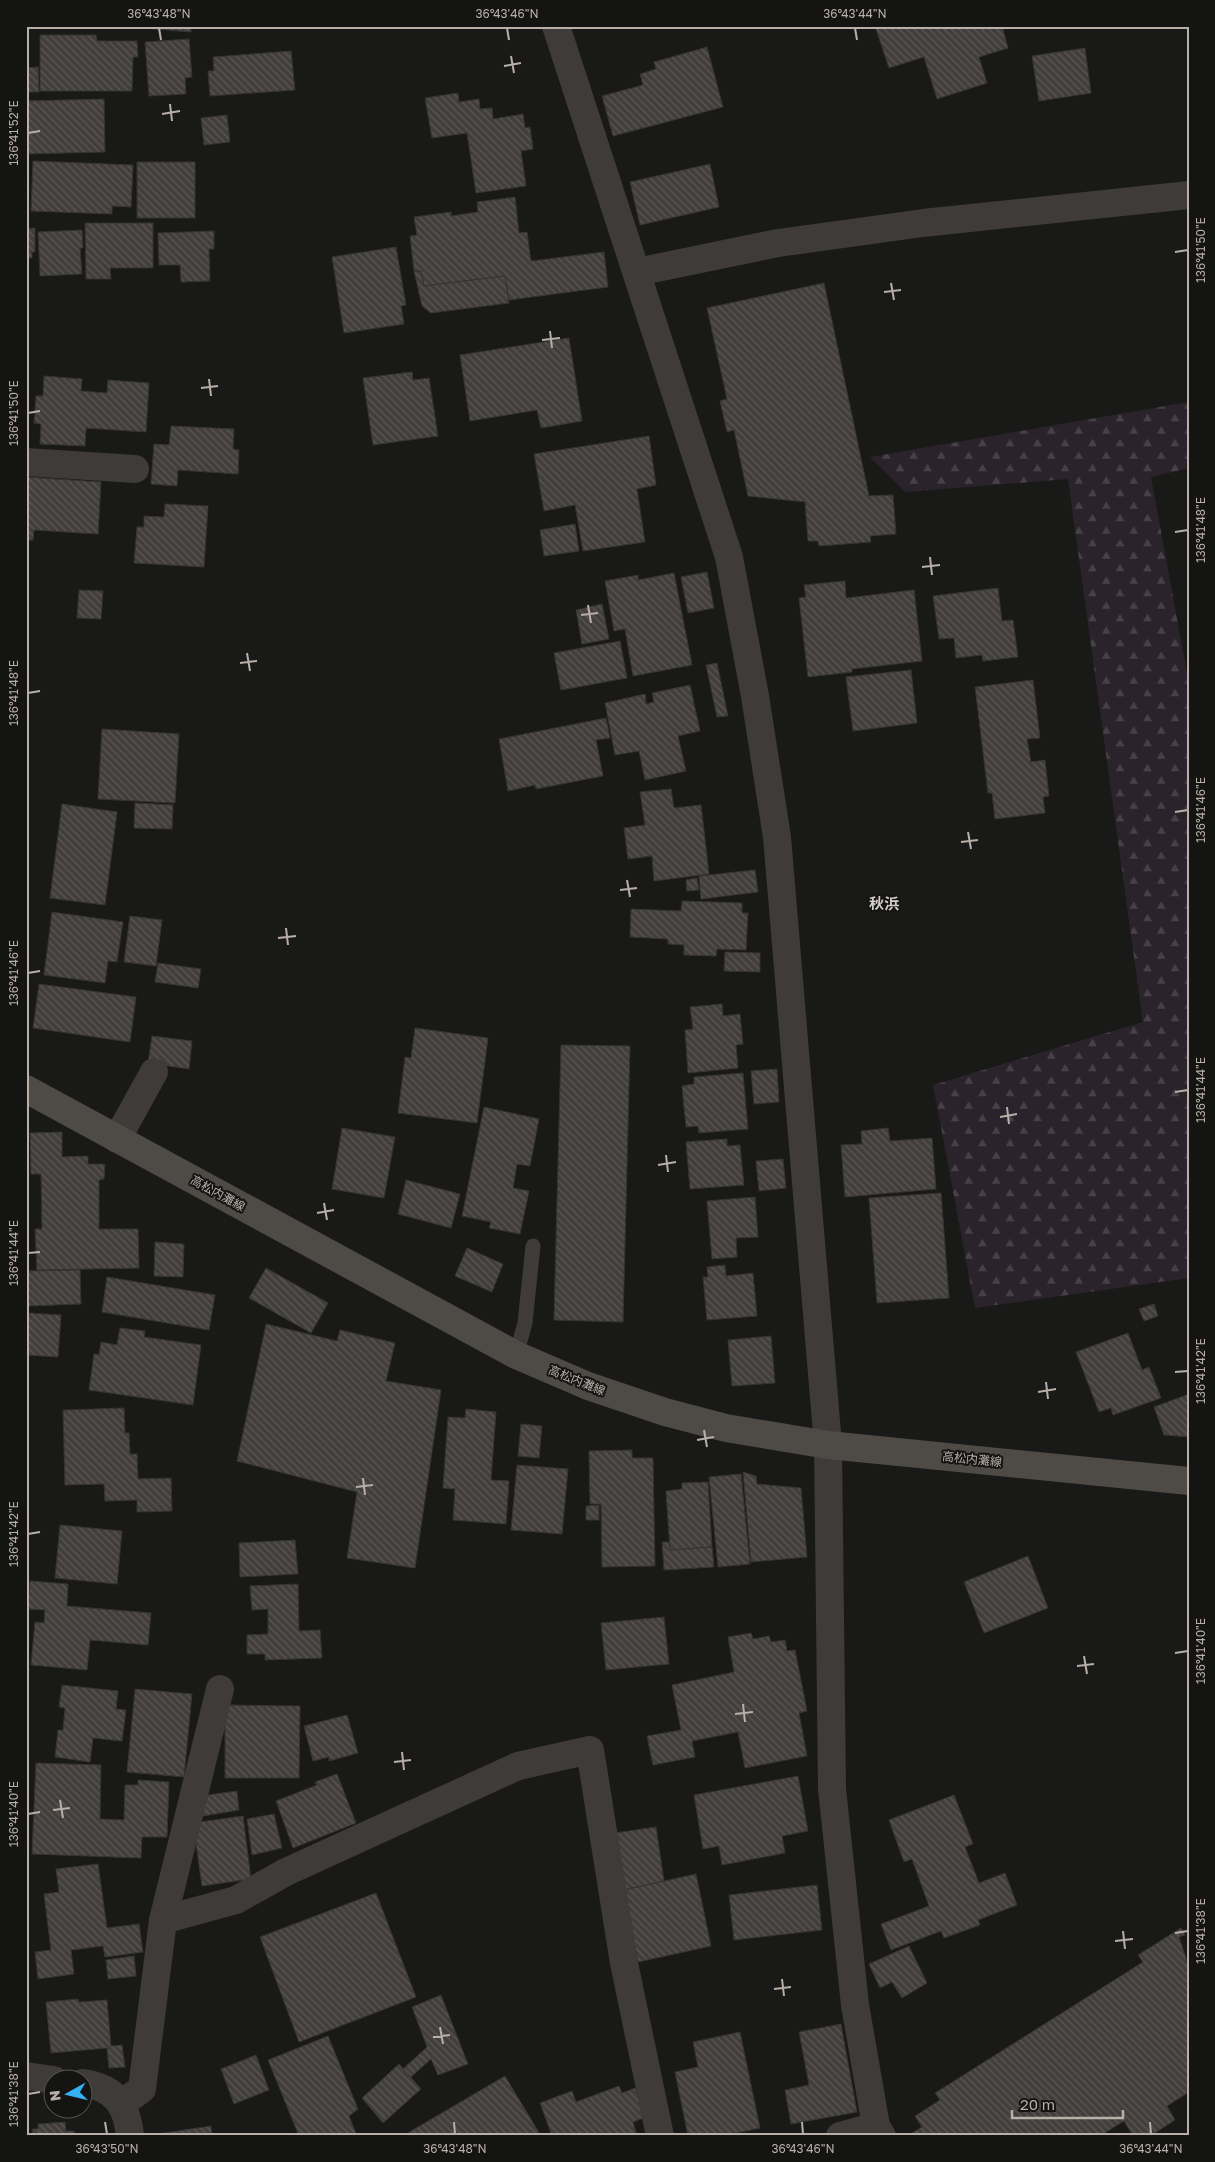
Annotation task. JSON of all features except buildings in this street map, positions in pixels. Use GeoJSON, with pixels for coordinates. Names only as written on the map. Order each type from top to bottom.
{"type":"FeatureCollection","features":[{"type":"Feature","properties":{"kind":"main road","name":"高松内灘線"},"geometry":{"type":"LineString","coordinates":[[26,1089],[516,1355],[588,1386],[664,1412],[726,1428],[828,1445],[1189,1481]]}},
{"type":"Feature","properties":{"kind":"street"},"geometry":{"type":"LineString","coordinates":[[556,26],[729,557],[755,696],[777,837],[828,1445],[832,1789],[855,2005],[879,2131],[840,2136]]}},
{"type":"Feature","properties":{"kind":"street"},"geometry":{"type":"LineString","coordinates":[[636,272],[778,243],[913,224],[1189,195]]}},
{"type":"Feature","properties":{"kind":"street"},"geometry":{"type":"LineString","coordinates":[[26,462],[135,469]]}},
{"type":"Feature","properties":{"kind":"street"},"geometry":{"type":"LineString","coordinates":[[117,1139],[154,1072]]}},
{"type":"Feature","properties":{"kind":"street"},"geometry":{"type":"LineString","coordinates":[[122,2104],[142,2089],[162,1920],[220,1689]]}},
{"type":"Feature","properties":{"kind":"street"},"geometry":{"type":"LineString","coordinates":[[162,1920],[236,1900],[286,1872],[518,1766],[590,1750],[624,1963],[660,2136]]}},
{"type":"Feature","properties":{"kind":"street"},"geometry":{"type":"LineString","coordinates":[[26,2076],[42,2078]]}},
{"type":"Feature","properties":{"kind":"street"},"geometry":{"type":"LineString","coordinates":[[92,2086],[104,2089],[122,2104],[128,2117],[130,2136]]}},
{"type":"Feature","properties":{"kind":"lane"},"geometry":{"type":"LineString","coordinates":[[516,1355],[525,1324],[533,1246]]}},
{"type":"Feature","properties":{"kind":"green space"},"geometry":{"type":"Polygon","coordinates":[[[1189,402],[1189,468],[1151,477],[1189,684],[1189,1278],[975,1308],[933,1085],[1143,1022],[1068,479],[905,492],[870,457],[1189,402]]]}},
{"type":"Feature","properties":{"kind":"district","name":"秋浜"},"geometry":{"type":"Point","coordinates":[884,903]}}]}
